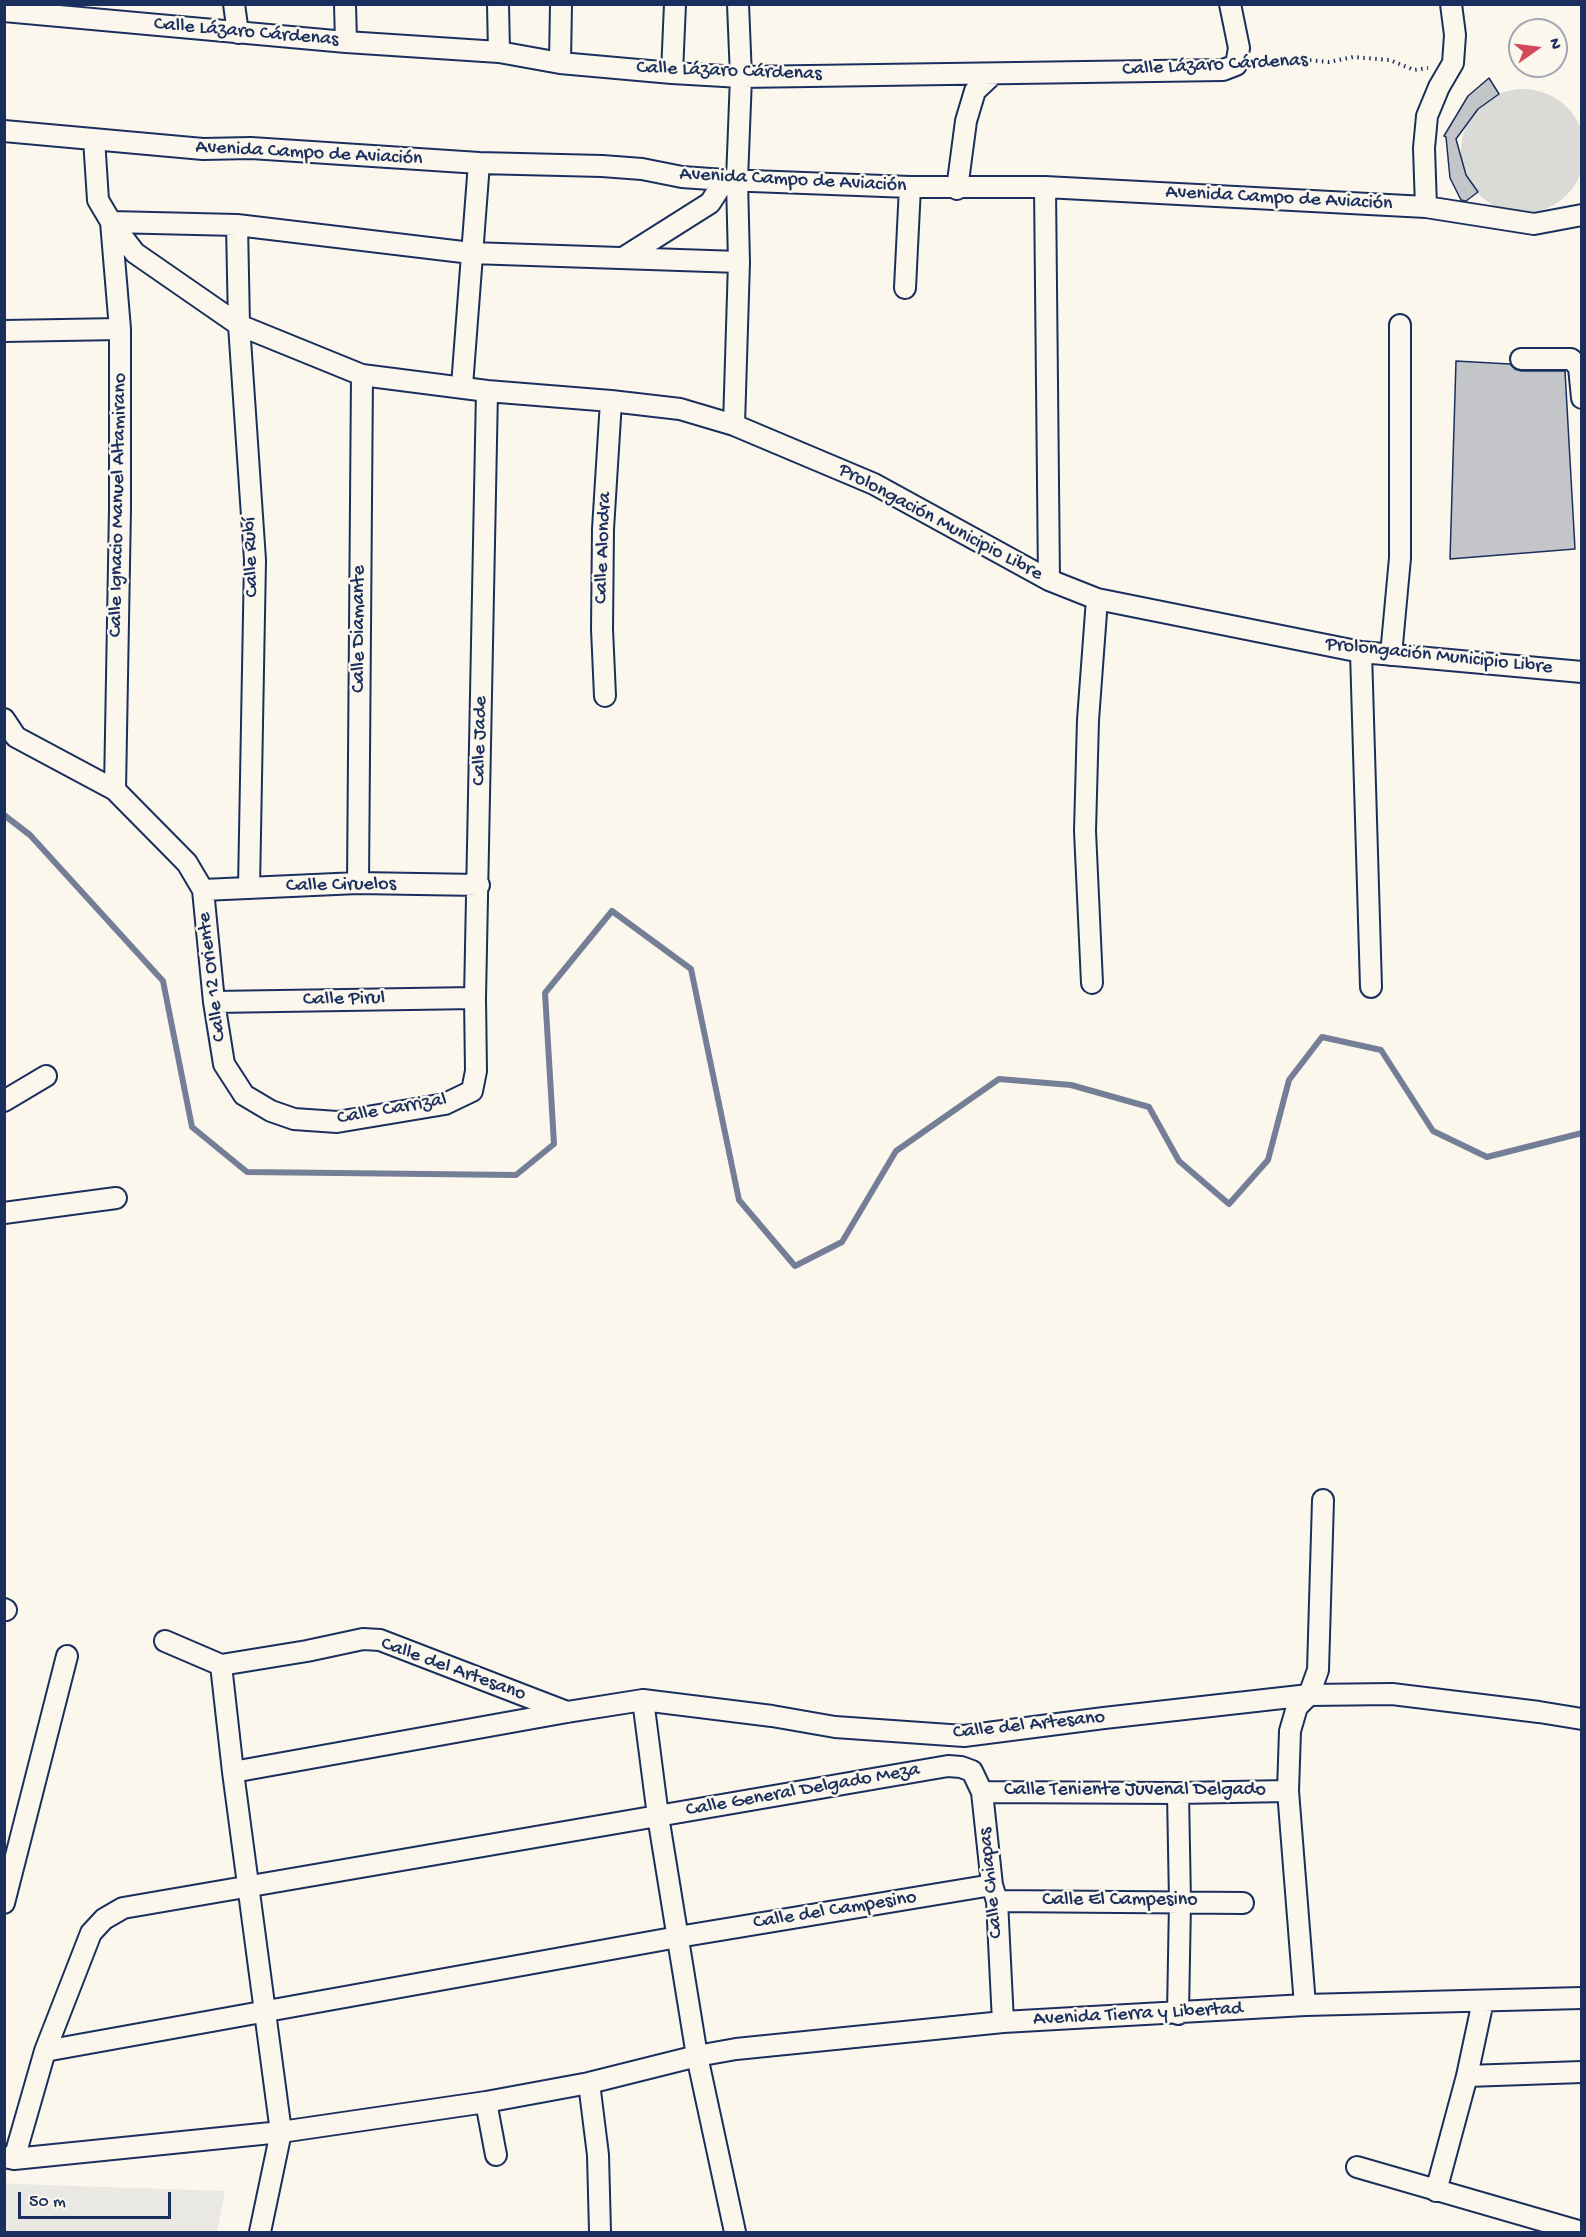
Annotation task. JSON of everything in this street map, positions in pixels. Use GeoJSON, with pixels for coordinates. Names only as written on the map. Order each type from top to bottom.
{"type":"FeatureCollection","features":[{"type":"Feature","properties":{"kind":"street"},"geometry":{"type":"LineString","coordinates":[[234,4],[238,33]]}},
{"type":"Feature","properties":{"kind":"street"},"geometry":{"type":"LineString","coordinates":[[345,4],[346,42]]}},
{"type":"Feature","properties":{"kind":"street"},"geometry":{"type":"LineString","coordinates":[[498,4],[500,52]]}},
{"type":"Feature","properties":{"kind":"street"},"geometry":{"type":"LineString","coordinates":[[560,63],[561,4]]}},
{"type":"Feature","properties":{"kind":"street"},"geometry":{"type":"LineString","coordinates":[[672,73],[675,4]]}},
{"type":"Feature","properties":{"kind":"street"},"geometry":{"type":"LineString","coordinates":[[734,425],[739,262],[731,180],[741,76],[738,4]]}},
{"type":"Feature","properties":{"kind":"street"},"geometry":{"type":"LineString","coordinates":[[1230,4],[1239,48],[1236,65]]}},
{"type":"Feature","properties":{"kind":"street"},"geometry":{"type":"LineString","coordinates":[[1426,207],[1424,148],[1427,117],[1439,87],[1453,63],[1455,35],[1451,4]]}},
{"type":"Feature","properties":{"kind":"street","name":"Calle Lázaro Cárdenas"},"geometry":{"type":"LineString","coordinates":[[4,11],[346,42],[500,52],[560,63],[672,73],[741,76],[993,74],[1223,70],[1236,65]]}},
{"type":"Feature","properties":{"kind":"street"},"geometry":{"type":"LineString","coordinates":[[957,189],[966,121],[975,91],[993,74]]}},
{"type":"Feature","properties":{"kind":"street","name":"Avenida Campo de Aviación"},"geometry":{"type":"LineString","coordinates":[[4,131],[203,149],[251,147],[479,163],[602,166],[642,169],[682,177],[731,180],[910,188],[1045,187],[1426,207],[1534,224],[1581,215]]}},
{"type":"Feature","properties":{"kind":"street","name":"Prolongación Municipio Libre"},"geometry":{"type":"LineString","coordinates":[[94,139],[98,200],[111,222],[135,253],[239,325],[362,375],[488,391],[680,409],[734,425],[874,484],[1049,580],[1096,599],[1361,652],[1581,672]]}},
{"type":"Feature","properties":{"kind":"street"},"geometry":{"type":"LineString","coordinates":[[462,387],[479,163]]}},
{"type":"Feature","properties":{"kind":"street"},"geometry":{"type":"LineString","coordinates":[[623,258],[710,204],[731,180]]}},
{"type":"Feature","properties":{"kind":"street"},"geometry":{"type":"LineString","coordinates":[[1045,187],[1049,580]]}},
{"type":"Feature","properties":{"kind":"street"},"geometry":{"type":"LineString","coordinates":[[904,288],[910,188]]}},
{"type":"Feature","properties":{"kind":"street"},"geometry":{"type":"LineString","coordinates":[[111,222],[237,225],[471,253],[739,262]]}},
{"type":"Feature","properties":{"kind":"street","name":"Calle Ignacio Manuel Altamirano"},"geometry":{"type":"LineString","coordinates":[[111,222],[120,329],[120,508],[115,790]]}},
{"type":"Feature","properties":{"kind":"street","name":"Calle Rubí"},"geometry":{"type":"LineString","coordinates":[[237,225],[239,325],[255,560],[249,888]]}},
{"type":"Feature","properties":{"kind":"street"},"geometry":{"type":"LineString","coordinates":[[1391,655],[1400,558],[1400,325]]}},
{"type":"Feature","properties":{"kind":"street"},"geometry":{"type":"LineString","coordinates":[[4,331],[120,329]]}},
{"type":"Feature","properties":{"kind":"street"},"geometry":{"type":"LineString","coordinates":[[1521,359],[1571,359],[1579,367],[1581,398]]}},
{"type":"Feature","properties":{"kind":"street","name":"Calle Diamante"},"geometry":{"type":"LineString","coordinates":[[358,883],[362,375]]}},
{"type":"Feature","properties":{"kind":"street","name":"Calle Jade"},"geometry":{"type":"LineString","coordinates":[[472,1091],[476,1071],[475,998],[488,391]]}},
{"type":"Feature","properties":{"kind":"street","name":"Calle Alondra"},"geometry":{"type":"LineString","coordinates":[[605,696],[602,629],[603,529],[611,401]]}},
{"type":"Feature","properties":{"kind":"street"},"geometry":{"type":"LineString","coordinates":[[1092,983],[1085,831],[1088,720],[1096,599]]}},
{"type":"Feature","properties":{"kind":"street"},"geometry":{"type":"LineString","coordinates":[[1361,652],[1371,987]]}},
{"type":"Feature","properties":{"kind":"street"},"geometry":{"type":"LineString","coordinates":[[4,719],[16,737],[115,790],[187,863],[203,890]]}},
{"type":"Feature","properties":{"kind":"street","name":"Calle Ciruelos"},"geometry":{"type":"LineString","coordinates":[[203,890],[358,883],[479,885]]}},
{"type":"Feature","properties":{"kind":"street","name":"Calle 12 Oriente"},"geometry":{"type":"LineString","coordinates":[[203,890],[214,1002],[224,1064]]}},
{"type":"Feature","properties":{"kind":"street","name":"Calle Pirul"},"geometry":{"type":"LineString","coordinates":[[214,1002],[475,998]]}},
{"type":"Feature","properties":{"kind":"street","name":"Calle Carrizal"},"geometry":{"type":"LineString","coordinates":[[224,1064],[244,1095],[271,1111],[294,1119],[337,1122],[445,1104],[472,1091]]}},
{"type":"Feature","properties":{"kind":"street"},"geometry":{"type":"LineString","coordinates":[[4,1101],[46,1076]]}},
{"type":"Feature","properties":{"kind":"street"},"geometry":{"type":"LineString","coordinates":[[4,1213],[116,1198]]}},
{"type":"Feature","properties":{"kind":"street"},"geometry":{"type":"LineString","coordinates":[[1305,2005],[1288,1791],[1290,1731],[1297,1707],[1309,1695],[1318,1670],[1323,1500]]}},
{"type":"Feature","properties":{"kind":"street","name":"Calle del Artesano"},"geometry":{"type":"LineString","coordinates":[[221,1665],[308,1651],[363,1639],[380,1640],[567,1712]]}},
{"type":"Feature","properties":{"kind":"street"},"geometry":{"type":"LineString","coordinates":[[165,1641],[221,1665],[232,1772],[281,2133],[260,2232]]}},
{"type":"Feature","properties":{"kind":"street"},"geometry":{"type":"LineString","coordinates":[[4,1903],[67,1656]]}},
{"type":"Feature","properties":{"kind":"street","name":"Calle del Artesano"},"geometry":{"type":"LineString","coordinates":[[232,1772],[567,1712],[643,1701],[772,1716],[835,1727],[964,1736],[1309,1695],[1392,1694],[1581,1719]]}},
{"type":"Feature","properties":{"kind":"street"},"geometry":{"type":"LineString","coordinates":[[643,1701],[658,1816],[697,2056],[735,2232]]}},
{"type":"Feature","properties":{"kind":"street","name":"Calle General Delgado Meza"},"geometry":{"type":"LineString","coordinates":[[9,2158],[45,2051],[91,1933],[104,1919],[123,1908],[948,1766]]}},
{"type":"Feature","properties":{"kind":"street","name":"Calle Chiapas"},"geometry":{"type":"LineString","coordinates":[[948,1766],[972,1771],[982,1792],[994,1893],[1003,2022]]}},
{"type":"Feature","properties":{"kind":"street","name":"Calle Teniente Juvenal Delgado"},"geometry":{"type":"LineString","coordinates":[[982,1792],[1288,1791]]}},
{"type":"Feature","properties":{"kind":"street"},"geometry":{"type":"LineString","coordinates":[[1178,1793],[1180,1902],[1178,2014]]}},
{"type":"Feature","properties":{"kind":"street","name":"Calle El Campesino"},"geometry":{"type":"LineString","coordinates":[[994,1893],[1243,1903]]}},
{"type":"Feature","properties":{"kind":"street","name":"Calle del Campesino"},"geometry":{"type":"LineString","coordinates":[[45,2051],[678,1937],[994,1893]]}},
{"type":"Feature","properties":{"kind":"street","name":"Avenida Tierra y Libertad"},"geometry":{"type":"LineString","coordinates":[[9,2158],[281,2133],[486,2102],[589,2083],[697,2056],[736,2049],[1003,2022],[1178,2014],[1305,2005],[1581,1998]]}},
{"type":"Feature","properties":{"kind":"street"},"geometry":{"type":"LineString","coordinates":[[1436,2191],[1467,2076],[1483,2001]]}},
{"type":"Feature","properties":{"kind":"street"},"geometry":{"type":"LineString","coordinates":[[1467,2076],[1581,2072]]}},
{"type":"Feature","properties":{"kind":"street"},"geometry":{"type":"LineString","coordinates":[[589,2083],[598,2155],[600,2232]]}},
{"type":"Feature","properties":{"kind":"street"},"geometry":{"type":"LineString","coordinates":[[486,2102],[496,2155]]}},
{"type":"Feature","properties":{"kind":"street"},"geometry":{"type":"LineString","coordinates":[[1357,2167],[1581,2232]]}},
{"type":"Feature","properties":{"kind":"path","name":"Calle Lázaro Cárdenas"},"geometry":{"type":"LineString","coordinates":[[1236,65],[1267,60],[1329,62],[1353,57],[1390,60],[1414,70],[1453,63]]}},
{"type":"Feature","properties":{"kind":"shaded area"},"geometry":{"type":"Polygon","coordinates":[[[1523,89],[1547,94],[1567,107],[1580,127],[1585,151],[1580,175],[1567,195],[1547,208],[1523,213],[1499,208],[1479,195],[1466,175],[1461,151],[1466,127],[1479,107],[1499,94],[1523,89]]]}},
{"type":"Feature","properties":{"kind":"shaded area"},"geometry":{"type":"Polygon","coordinates":[[[5,2183],[225,2191],[217,2232],[5,2232],[5,2183]]]}},
{"type":"Feature","properties":{"kind":"building"},"geometry":{"type":"Polygon","coordinates":[[[1489,78],[1499,94],[1478,109],[1456,139],[1466,175],[1478,192],[1466,201],[1461,200],[1450,178],[1446,137],[1444,136],[1468,96],[1489,78]]]}},
{"type":"Feature","properties":{"kind":"building"},"geometry":{"type":"Polygon","coordinates":[[[1456,361],[1510,364],[1521,371],[1565,371],[1575,549],[1450,559],[1456,361]]]}},
{"type":"Feature","properties":{"kind":"waterway"},"geometry":{"type":"LineString","coordinates":[[4,815],[30,835],[163,981],[192,1127],[247,1172],[516,1175],[554,1144],[545,993],[612,911],[691,969],[739,1200],[795,1266],[842,1242],[896,1151],[999,1079],[1071,1085],[1149,1107],[1179,1161],[1229,1204],[1268,1160],[1289,1080],[1322,1037],[1381,1050],[1433,1131],[1487,1157],[1582,1133]]}}]}
